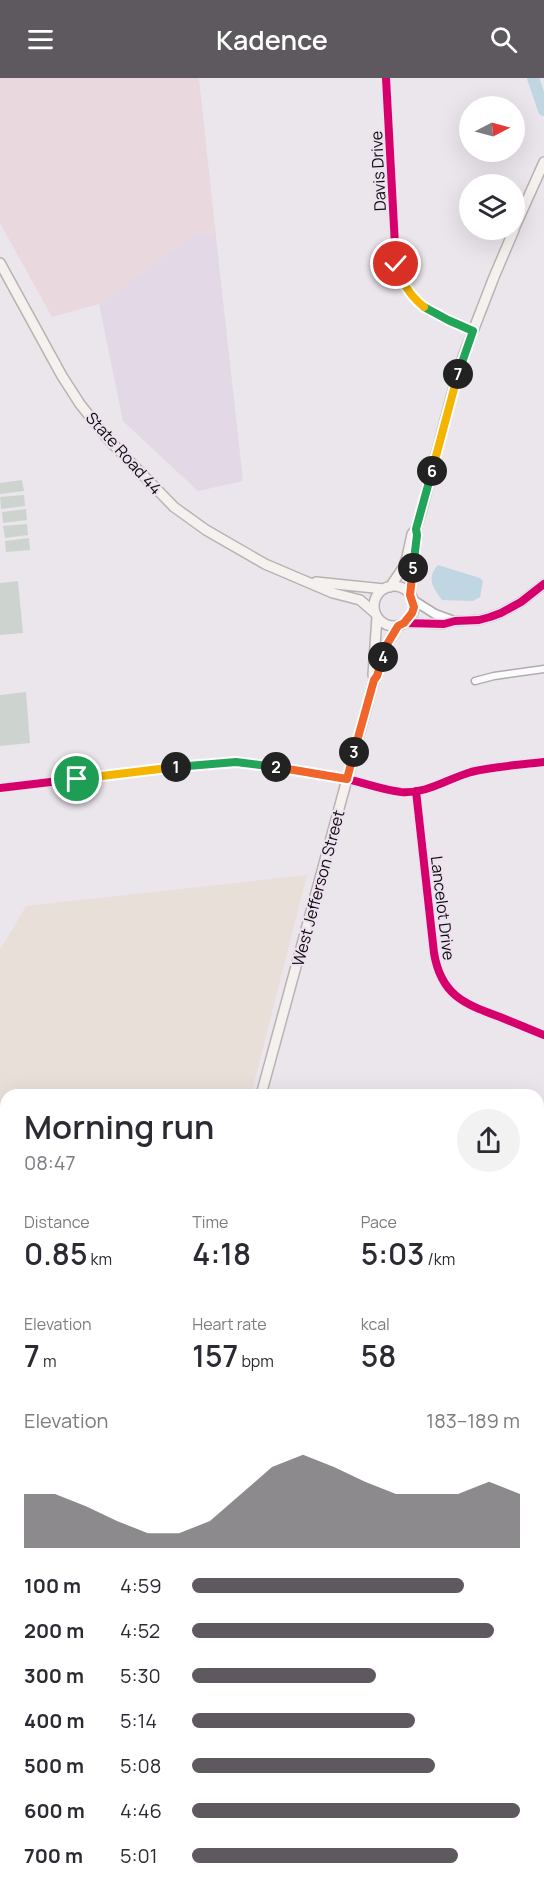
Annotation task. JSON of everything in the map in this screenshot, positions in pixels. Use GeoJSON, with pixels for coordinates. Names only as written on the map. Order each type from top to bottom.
{"type":"FeatureCollection","features":[{"type":"Feature","properties":{"kind":"main road"},"geometry":{"type":"LineString","coordinates":[[525,204],[544,162]]}},
{"type":"Feature","properties":{"kind":"main road"},"geometry":{"type":"LineString","coordinates":[[416,529],[412,613],[401,624],[385,624],[376,615],[374,603],[376,597],[387,588],[403,567],[412,534],[416,529],[451,398],[473,331],[510,240]]}},
{"type":"Feature","properties":{"kind":"main road","name":"State Road 44"},"geometry":{"type":"LineString","coordinates":[[0,263],[62,376],[80,404],[122,455],[174,507],[206,530],[265,564],[333,593],[360,600],[376,615]]}},
{"type":"Feature","properties":{"kind":"main road","name":"State Road 44"},"geometry":{"type":"LineString","coordinates":[[308,581],[387,588]]}},
{"type":"Feature","properties":{"kind":"main road"},"geometry":{"type":"LineString","coordinates":[[387,588],[401,588],[412,598]]}},
{"type":"Feature","properties":{"kind":"main road","name":"West Jefferson Street"},"geometry":{"type":"LineString","coordinates":[[263,1089],[374,680],[376,615]]}},
{"type":"Feature","properties":{"kind":"main road","name":"West Jefferson Street"},"geometry":{"type":"LineString","coordinates":[[374,680],[386,646],[401,624]]}},
{"type":"Feature","properties":{"kind":"street","name":"Davis Drive"},"geometry":{"type":"LineString","coordinates":[[386,78],[396,264],[400,277],[415,300],[426,309],[473,331]]}},
{"type":"Feature","properties":{"kind":"street"},"geometry":{"type":"LineString","coordinates":[[401,624],[444,624],[479,620],[501,613],[521,602],[544,584]]}},
{"type":"Feature","properties":{"kind":"street"},"geometry":{"type":"LineString","coordinates":[[412,598],[435,615],[455,621]]}},
{"type":"Feature","properties":{"kind":"street"},"geometry":{"type":"LineString","coordinates":[[475,681],[544,669]]}},
{"type":"Feature","properties":{"kind":"street"},"geometry":{"type":"LineString","coordinates":[[0,788],[210,763],[236,762],[347,779],[388,790],[416,791],[436,787],[464,774],[485,769],[544,762]]}},
{"type":"Feature","properties":{"kind":"street","name":"Lancelot Drive"},"geometry":{"type":"LineString","coordinates":[[416,791],[434,953],[439,975],[456,997],[472,1007],[544,1035]]}},
{"type":"Feature","properties":{"kind":"shaded area"},"geometry":{"type":"Polygon","coordinates":[[[0,78],[199,78],[216,237],[197,233],[99,304],[52,317],[0,223],[0,78]]]}},
{"type":"Feature","properties":{"kind":"shaded area"},"geometry":{"type":"Polygon","coordinates":[[[197,233],[216,237],[243,481],[198,491],[123,421],[99,304],[197,233]]]}},
{"type":"Feature","properties":{"kind":"shaded area"},"geometry":{"type":"Polygon","coordinates":[[[22,480],[24,491],[0,494],[0,483],[22,480]]]}},
{"type":"Feature","properties":{"kind":"shaded area"},"geometry":{"type":"Polygon","coordinates":[[[24,495],[25,506],[1,509],[0,497],[24,495]]]}},
{"type":"Feature","properties":{"kind":"shaded area"},"geometry":{"type":"Polygon","coordinates":[[[26,509],[27,520],[3,523],[2,512],[26,509]]]}},
{"type":"Feature","properties":{"kind":"shaded area"},"geometry":{"type":"Polygon","coordinates":[[[27,524],[28,535],[5,538],[3,526],[27,524]]]}},
{"type":"Feature","properties":{"kind":"shaded area"},"geometry":{"type":"Polygon","coordinates":[[[29,538],[30,550],[6,552],[5,541],[29,538]]]}},
{"type":"Feature","properties":{"kind":"shaded area"},"geometry":{"type":"Polygon","coordinates":[[[18,581],[23,633],[0,635],[0,583],[18,581]]]}},
{"type":"Feature","properties":{"kind":"shaded area"},"geometry":{"type":"Polygon","coordinates":[[[26,692],[30,743],[0,746],[0,695],[26,692]]]}},
{"type":"Feature","properties":{"kind":"shaded area"},"geometry":{"type":"Polygon","coordinates":[[[307,875],[253,1089],[0,1089],[0,950],[26,906],[307,875]]]}},
{"type":"Feature","properties":{"kind":"water"},"geometry":{"type":"Polygon","coordinates":[[[438,565],[480,578],[483,581],[480,597],[473,601],[442,600],[432,583],[432,574],[438,565]]]}},
{"type":"Feature","properties":{"kind":"waterway"},"geometry":{"type":"LineString","coordinates":[[533,78],[544,110]]}},
{"type":"Feature","properties":{"kind":"cycle path"},"geometry":{"type":"LineString","coordinates":[[386,78],[396,264],[409,290],[425,308],[473,331]]}},
{"type":"Feature","properties":{"kind":"cycle path"},"geometry":{"type":"LineString","coordinates":[[404,623],[444,624],[490,617],[521,602],[544,584]]}},
{"type":"Feature","properties":{"kind":"cycle path"},"geometry":{"type":"LineString","coordinates":[[0,788],[210,763],[227,763],[296,769],[394,791],[410,792],[420,791],[471,772],[544,762]]}},
{"type":"Feature","properties":{"kind":"cycle path"},"geometry":{"type":"LineString","coordinates":[[416,791],[434,953],[442,979],[448,988],[465,1002],[544,1035]]}},
{"type":"Feature","properties":{"kind":"route"},"geometry":{"type":"LineString","coordinates":[[77,779],[236,762],[347,779],[374,680],[386,646],[398,626],[409,619],[414,607],[410,595],[416,529],[451,398],[473,331],[426,309],[415,300],[400,277],[396,264]]}}]}
